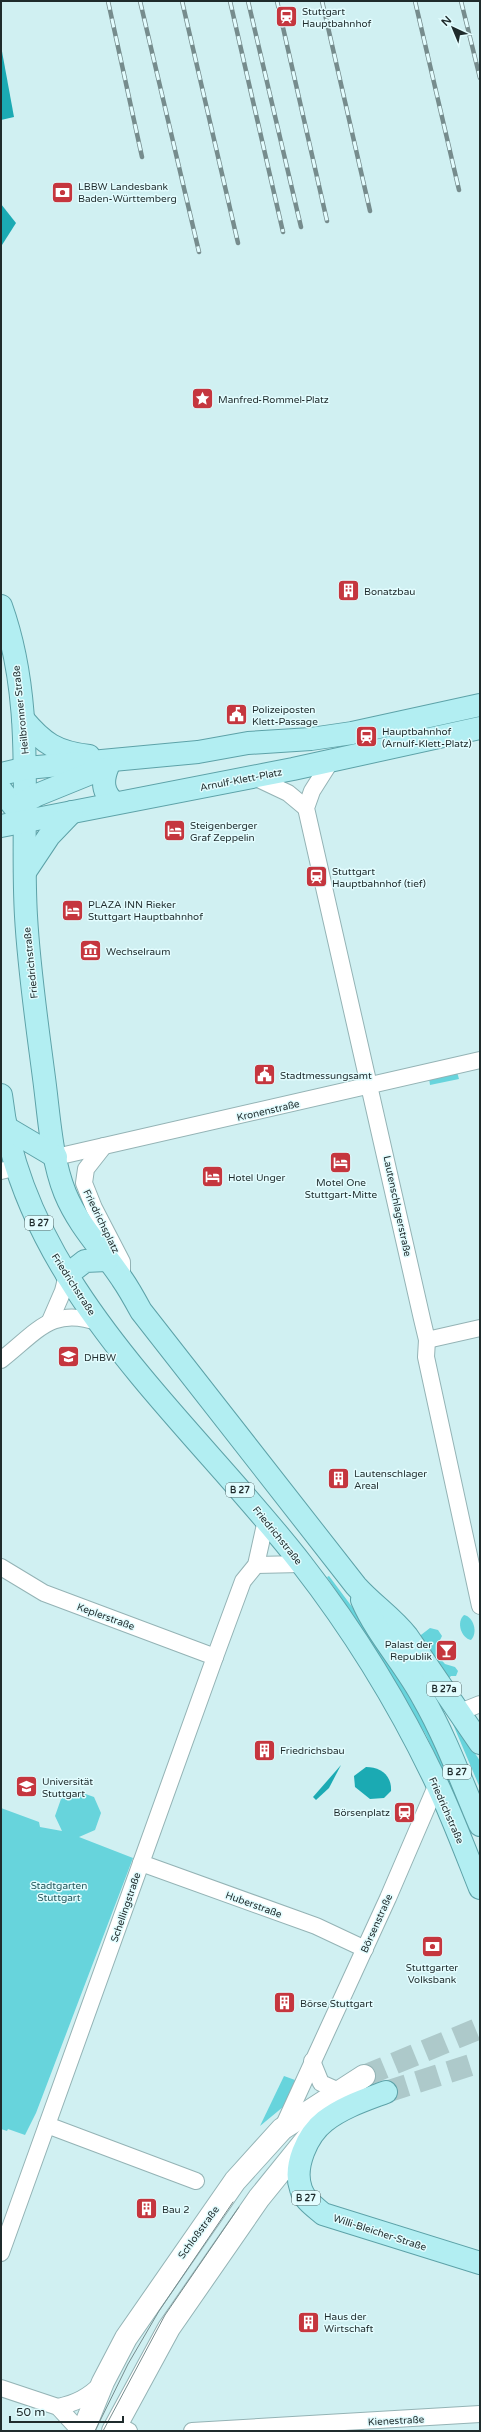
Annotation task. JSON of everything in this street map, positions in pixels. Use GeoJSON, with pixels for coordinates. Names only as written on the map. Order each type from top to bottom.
{"type":"FeatureCollection","features":[{"type":"Feature","properties":{"kind":"main road","name":"Heilbronner Straße"},"geometry":{"type":"LineString","coordinates":[[1,606],[14,652],[23,719],[27,768]]}},
{"type":"Feature","properties":{"kind":"main road"},"geometry":{"type":"LineString","coordinates":[[1,774],[27,768],[114,763],[198,752],[248,743],[311,739],[352,733],[480,705]]}},
{"type":"Feature","properties":{"kind":"main road"},"geometry":{"type":"LineString","coordinates":[[23,719],[43,740],[58,750],[114,763]]}},
{"type":"Feature","properties":{"kind":"main road","name":"Arnulf-Klett-Platz"},"geometry":{"type":"LineString","coordinates":[[11,812],[72,812],[254,777],[480,728]]}},
{"type":"Feature","properties":{"kind":"main road"},"geometry":{"type":"LineString","coordinates":[[114,763],[104,788],[107,795],[115,803]]}},
{"type":"Feature","properties":{"kind":"main road"},"geometry":{"type":"LineString","coordinates":[[1,790],[11,812],[114,763]]}},
{"type":"Feature","properties":{"kind":"main road"},"geometry":{"type":"LineString","coordinates":[[1,786],[27,768]]}},
{"type":"Feature","properties":{"kind":"main road","name":"Friedrichstraße"},"geometry":{"type":"LineString","coordinates":[[27,768],[11,812],[25,872],[26,916],[32,985],[56,1157],[60,1178],[74,1213],[107,1260],[122,1278],[141,1310],[356,1586],[373,1605],[394,1620],[470,1708],[480,1743]]}},
{"type":"Feature","properties":{"kind":"main road"},"geometry":{"type":"LineString","coordinates":[[25,872],[49,836],[72,812]]}},
{"type":"Feature","properties":{"kind":"main road","name":"Friedrichstraße"},"geometry":{"type":"LineString","coordinates":[[1,1095],[7,1128],[9,1169],[67,1275],[99,1323],[266,1520],[301,1564],[372,1665],[437,1784],[480,1888]]}},
{"type":"Feature","properties":{"kind":"main road"},"geometry":{"type":"LineString","coordinates":[[7,1128],[56,1157]]}},
{"type":"Feature","properties":{"kind":"main road"},"geometry":{"type":"LineString","coordinates":[[67,1275],[85,1260],[107,1260]]}},
{"type":"Feature","properties":{"kind":"main road","name":"Friedrichstraße"},"geometry":{"type":"LineString","coordinates":[[356,1586],[369,1616],[403,1666],[434,1718],[480,1826]]}},
{"type":"Feature","properties":{"kind":"main road","name":"Schloßstraße"},"geometry":{"type":"LineString","coordinates":[[83,2431],[103,2382],[126,2338],[182,2254],[235,2182],[282,2129],[364,2076]]}},
{"type":"Feature","properties":{"kind":"main road","name":"B 27"},"geometry":{"type":"LineString","coordinates":[[312,2132],[326,2120],[352,2105],[386,2092]]}},
{"type":"Feature","properties":{"kind":"main road"},"geometry":{"type":"LineString","coordinates":[[119,2429],[169,2328],[259,2198],[312,2132]]}},
{"type":"Feature","properties":{"kind":"main road","name":"Willi-Bleicher-Straße"},"geometry":{"type":"LineString","coordinates":[[312,2132],[301,2160],[298,2178],[301,2191],[309,2202],[323,2214],[480,2263]]}},
{"type":"Feature","properties":{"kind":"street"},"geometry":{"type":"LineString","coordinates":[[254,777],[278,788],[306,808],[312,791],[331,761]]}},
{"type":"Feature","properties":{"kind":"street","name":"Lautenschlagerstraße"},"geometry":{"type":"LineString","coordinates":[[306,808],[371,1085],[427,1340],[426,1357],[480,1606]]}},
{"type":"Feature","properties":{"kind":"street","name":"Kronenstraße"},"geometry":{"type":"LineString","coordinates":[[56,1157],[480,1060]]}},
{"type":"Feature","properties":{"kind":"street","name":"Friedrichsplatz"},"geometry":{"type":"LineString","coordinates":[[104,1146],[86,1169],[84,1183],[94,1208],[122,1262],[122,1278]]}},
{"type":"Feature","properties":{"kind":"street"},"geometry":{"type":"LineString","coordinates":[[50,1321],[63,1291],[67,1275]]}},
{"type":"Feature","properties":{"kind":"street"},"geometry":{"type":"LineString","coordinates":[[1,1360],[50,1321],[71,1316],[82,1317],[99,1323]]}},
{"type":"Feature","properties":{"kind":"street"},"geometry":{"type":"LineString","coordinates":[[427,1340],[480,1328]]}},
{"type":"Feature","properties":{"kind":"street","name":"Schellingstraße"},"geometry":{"type":"LineString","coordinates":[[1,2253],[140,1863],[243,1581],[256,1565],[266,1520]]}},
{"type":"Feature","properties":{"kind":"street"},"geometry":{"type":"LineString","coordinates":[[256,1565],[301,1564]]}},
{"type":"Feature","properties":{"kind":"street","name":"Keplerstraße"},"geometry":{"type":"LineString","coordinates":[[1,1567],[44,1593],[215,1657]]}},
{"type":"Feature","properties":{"kind":"street","name":"Börsenstraße"},"geometry":{"type":"LineString","coordinates":[[282,2129],[296,2101],[301,2085],[312,2061],[365,1949],[437,1784]]}},
{"type":"Feature","properties":{"kind":"street","name":"Huberstraße"},"geometry":{"type":"LineString","coordinates":[[140,1863],[316,1926],[365,1949]]}},
{"type":"Feature","properties":{"kind":"street"},"geometry":{"type":"LineString","coordinates":[[312,2061],[321,2083],[339,2091]]}},
{"type":"Feature","properties":{"kind":"street"},"geometry":{"type":"LineString","coordinates":[[46,2125],[196,2182]]}},
{"type":"Feature","properties":{"kind":"street"},"geometry":{"type":"LineString","coordinates":[[58,2407],[73,2404],[89,2396],[103,2382]]}},
{"type":"Feature","properties":{"kind":"street"},"geometry":{"type":"LineString","coordinates":[[1,2388],[58,2407],[73,2421],[80,2431]]}},
{"type":"Feature","properties":{"kind":"street","name":"Kienestraße"},"geometry":{"type":"LineString","coordinates":[[192,2431],[429,2425],[480,2414]]}},
{"type":"Feature","properties":{"kind":"green space"},"geometry":{"type":"Polygon","coordinates":[[[457,1072],[459,1079],[430,1085],[429,1078],[457,1072]]]}},
{"type":"Feature","properties":{"kind":"green space"},"geometry":{"type":"Polygon","coordinates":[[[329,1576],[397,1667],[463,1800],[458,1802],[426,1735],[374,1647],[327,1577],[329,1576]]]}},
{"type":"Feature","properties":{"kind":"green space"},"geometry":{"type":"Polygon","coordinates":[[[464,1615],[470,1619],[474,1626],[474,1633],[471,1640],[462,1633],[460,1622],[464,1615]]]}},
{"type":"Feature","properties":{"kind":"green space"},"geometry":{"type":"Polygon","coordinates":[[[430,1628],[438,1630],[442,1636],[436,1648],[436,1654],[445,1664],[455,1667],[458,1671],[456,1676],[451,1676],[449,1678],[417,1638],[430,1628]]]}},
{"type":"Feature","properties":{"kind":"green space"},"geometry":{"type":"Polygon","coordinates":[[[447,1710],[480,1761],[480,1788],[447,1710]]]}},
{"type":"Feature","properties":{"kind":"green space","name":"Stadtgarten Stuttgart"},"geometry":{"type":"Polygon","coordinates":[[[77,1791],[94,1797],[101,1813],[95,1830],[79,1837],[133,1858],[36,2113],[25,2135],[8,2129],[7,2131],[1,2129],[1,1808],[39,1822],[40,1827],[62,1831],[55,1816],[61,1799],[77,1791]]]}},
{"type":"Feature","properties":{"kind":"green space"},"geometry":{"type":"Polygon","coordinates":[[[284,2076],[295,2080],[289,2102],[260,2126],[284,2076]]]}},
{"type":"Feature","properties":{"kind":"shaded area"},"geometry":{"type":"Polygon","coordinates":[[[1,46],[14,117],[1,120],[1,46]]]}},
{"type":"Feature","properties":{"kind":"shaded area"},"geometry":{"type":"Polygon","coordinates":[[[1,204],[16,223],[2,245],[1,243],[1,204]]]}},
{"type":"Feature","properties":{"kind":"shaded area"},"geometry":{"type":"Polygon","coordinates":[[[341,1765],[329,1788],[316,1800],[313,1797],[341,1765]]]}},
{"type":"Feature","properties":{"kind":"shaded area"},"geometry":{"type":"Polygon","coordinates":[[[366,1767],[376,1768],[387,1776],[391,1785],[391,1791],[384,1798],[370,1799],[355,1787],[354,1776],[366,1767]]]}},
{"type":"Feature","properties":{"kind":"tunnel"},"geometry":{"type":"LineString","coordinates":[[364,2076],[480,2028]]}},
{"type":"Feature","properties":{"kind":"tunnel"},"geometry":{"type":"LineString","coordinates":[[386,2092],[480,2062]]}},
{"type":"Feature","properties":{"kind":"tram line"},"geometry":{"type":"LineString","coordinates":[[95,2431],[128,2364],[159,2311],[233,2202]]}},
{"type":"Feature","properties":{"kind":"tram line"},"geometry":{"type":"LineString","coordinates":[[103,2431],[165,2315],[239,2207]]}},
{"type":"Feature","properties":{"kind":"railway"},"geometry":{"type":"LineString","coordinates":[[108,1],[142,157]]}},
{"type":"Feature","properties":{"kind":"railway"},"geometry":{"type":"LineString","coordinates":[[140,1],[199,252]]}},
{"type":"Feature","properties":{"kind":"railway"},"geometry":{"type":"LineString","coordinates":[[182,1],[238,243]]}},
{"type":"Feature","properties":{"kind":"railway"},"geometry":{"type":"LineString","coordinates":[[230,1],[283,232]]}},
{"type":"Feature","properties":{"kind":"railway"},"geometry":{"type":"LineString","coordinates":[[248,1],[301,227]]}},
{"type":"Feature","properties":{"kind":"railway"},"geometry":{"type":"LineString","coordinates":[[277,1],[327,221]]}},
{"type":"Feature","properties":{"kind":"railway"},"geometry":{"type":"LineString","coordinates":[[322,1],[370,211]]}},
{"type":"Feature","properties":{"kind":"railway"},"geometry":{"type":"LineString","coordinates":[[415,1],[459,190]]}},
{"type":"Feature","properties":{"kind":"railway"},"geometry":{"type":"LineString","coordinates":[[461,1],[480,78]]}},
{"type":"Feature","properties":{"kind":"place","name":"Stuttgart Hauptbahnhof"},"geometry":{"type":"Point","coordinates":[287,17]}},
{"type":"Feature","properties":{"kind":"place","name":"LBBW Landesbank Baden-Württemberg"},"geometry":{"type":"Point","coordinates":[63,192]}},
{"type":"Feature","properties":{"kind":"place","name":"Manfred-Rommel-Platz"},"geometry":{"type":"Point","coordinates":[202,399]}},
{"type":"Feature","properties":{"kind":"place","name":"Bonatzbau"},"geometry":{"type":"Point","coordinates":[348,591]}},
{"type":"Feature","properties":{"kind":"place","name":"Polizeiposten Klett-Passage"},"geometry":{"type":"Point","coordinates":[237,715]}},
{"type":"Feature","properties":{"kind":"place","name":"Hauptbahnhof (Arnulf-Klett-Platz)"},"geometry":{"type":"Point","coordinates":[366,737]}},
{"type":"Feature","properties":{"kind":"place","name":"Steigenberger Graf Zeppelin"},"geometry":{"type":"Point","coordinates":[175,831]}},
{"type":"Feature","properties":{"kind":"place","name":"Stuttgart Hauptbahnhof (tief)"},"geometry":{"type":"Point","coordinates":[316,877]}},
{"type":"Feature","properties":{"kind":"place","name":"PLAZA INN Rieker Stuttgart Hauptbahnhof"},"geometry":{"type":"Point","coordinates":[73,910]}},
{"type":"Feature","properties":{"kind":"place","name":"Wechselraum"},"geometry":{"type":"Point","coordinates":[90,951]}},
{"type":"Feature","properties":{"kind":"place","name":"Stadtmessungsamt"},"geometry":{"type":"Point","coordinates":[265,1075]}},
{"type":"Feature","properties":{"kind":"place","name":"Motel One Stuttgart-Mitte"},"geometry":{"type":"Point","coordinates":[341,1162]}},
{"type":"Feature","properties":{"kind":"place","name":"Hotel Unger"},"geometry":{"type":"Point","coordinates":[213,1177]}},
{"type":"Feature","properties":{"kind":"place","name":"DHBW"},"geometry":{"type":"Point","coordinates":[69,1357]}},
{"type":"Feature","properties":{"kind":"place","name":"Lautenschlager Areal"},"geometry":{"type":"Point","coordinates":[339,1479]}},
{"type":"Feature","properties":{"kind":"place","name":"Palast der Republik"},"geometry":{"type":"Point","coordinates":[447,1650]}},
{"type":"Feature","properties":{"kind":"place","name":"Friedrichsbau"},"geometry":{"type":"Point","coordinates":[264,1750]}},
{"type":"Feature","properties":{"kind":"place","name":"Universität Stuttgart"},"geometry":{"type":"Point","coordinates":[27,1787]}},
{"type":"Feature","properties":{"kind":"place","name":"Börsenplatz"},"geometry":{"type":"Point","coordinates":[405,1812]}},
{"type":"Feature","properties":{"kind":"place","name":"Stuttgarter Volksbank"},"geometry":{"type":"Point","coordinates":[432,1947]}},
{"type":"Feature","properties":{"kind":"place","name":"Börse Stuttgart"},"geometry":{"type":"Point","coordinates":[285,2003]}},
{"type":"Feature","properties":{"kind":"place","name":"Bau 2"},"geometry":{"type":"Point","coordinates":[146,2209]}},
{"type":"Feature","properties":{"kind":"place","name":"Haus der Wirtschaft"},"geometry":{"type":"Point","coordinates":[308,2322]}}]}
